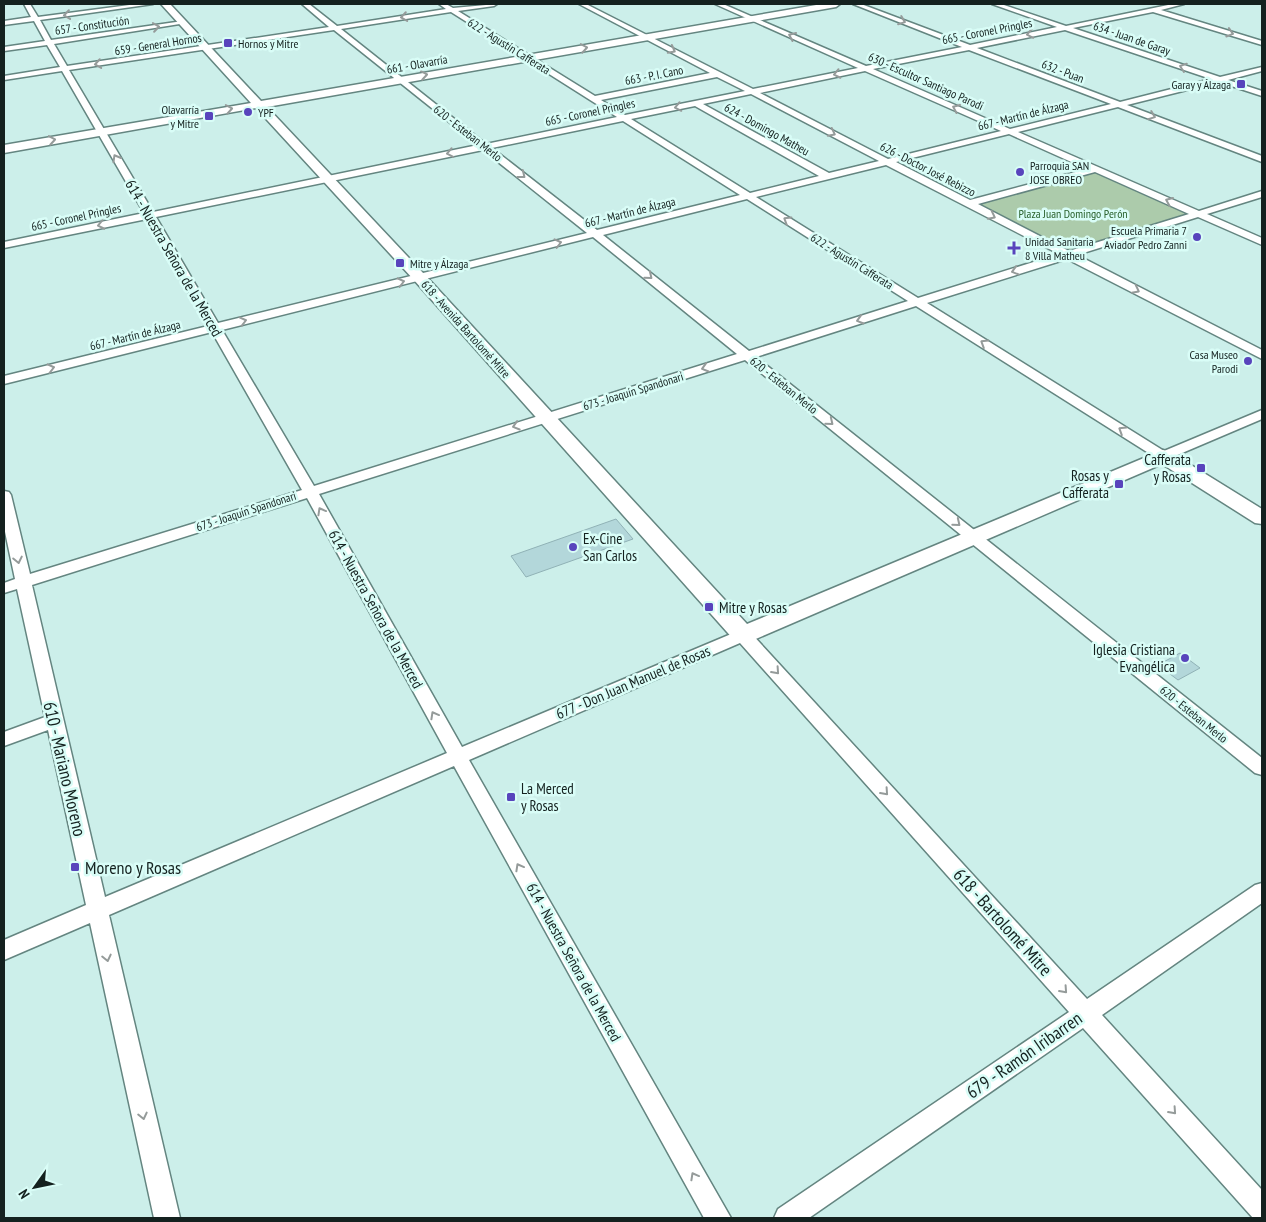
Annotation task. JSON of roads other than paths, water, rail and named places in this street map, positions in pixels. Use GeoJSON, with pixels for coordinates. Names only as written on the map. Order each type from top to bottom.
{"type":"FeatureCollection","features":[{"type":"Feature","properties":{"kind":"main road","name":"618 - Avenida Bartolomé Mitre"},"geometry":{"type":"LineString","coordinates":[[165,4],[419,277],[544,418],[743,635]]}},
{"type":"Feature","properties":{"kind":"main road","name":"661 - Olavarría"},"geometry":{"type":"LineString","coordinates":[[4,149],[836,4]]}},
{"type":"Feature","properties":{"kind":"main road","name":"622 - Agustín Cafferata"},"geometry":{"type":"LineString","coordinates":[[1163,456],[1262,518]]}},
{"type":"Feature","properties":{"kind":"main road","name":"677 - Don Juan Manuel de Rosas"},"geometry":{"type":"LineString","coordinates":[[743,635],[1163,456]]}},
{"type":"Feature","properties":{"kind":"street","name":"614 - Nuestra Señora de la Merced"},"geometry":{"type":"LineString","coordinates":[[27,4],[310,491],[718,1218]]}},
{"type":"Feature","properties":{"kind":"street"},"geometry":{"type":"LineString","coordinates":[[4,23],[150,4]]}},
{"type":"Feature","properties":{"kind":"street","name":"620 - Esteban Merlo"},"geometry":{"type":"LineString","coordinates":[[306,4],[1262,768]]}},
{"type":"Feature","properties":{"kind":"street","name":"622 - Agustín Cafferata"},"geometry":{"type":"LineString","coordinates":[[442,4],[1163,456]]}},
{"type":"Feature","properties":{"kind":"street","name":"659 - General Hornos"},"geometry":{"type":"LineString","coordinates":[[4,78],[494,4]]}},
{"type":"Feature","properties":{"kind":"street","name":"626 - Doctor José Rebizzo"},"geometry":{"type":"LineString","coordinates":[[582,4],[1262,355]]}},
{"type":"Feature","properties":{"kind":"street","name":"630 - Escultor Santiago Parodi"},"geometry":{"type":"LineString","coordinates":[[718,4],[1262,242]]}},
{"type":"Feature","properties":{"kind":"street","name":"632 - Puan"},"geometry":{"type":"LineString","coordinates":[[856,4],[1262,158]]}},
{"type":"Feature","properties":{"kind":"street","name":"634 - Juan de Garay"},"geometry":{"type":"LineString","coordinates":[[995,4],[1262,94]]}},
{"type":"Feature","properties":{"kind":"street"},"geometry":{"type":"LineString","coordinates":[[1133,4],[1262,43]]}},
{"type":"Feature","properties":{"kind":"street","name":"665 - Coronel Pringles"},"geometry":{"type":"LineString","coordinates":[[4,245],[1181,4]]}},
{"type":"Feature","properties":{"kind":"street","name":"657 - Constitución"},"geometry":{"type":"LineString","coordinates":[[4,49],[183,23]]}},
{"type":"Feature","properties":{"kind":"street","name":"667 - Martín de Álzaga"},"geometry":{"type":"LineString","coordinates":[[4,380],[1262,69]]}},
{"type":"Feature","properties":{"kind":"street","name":"663 - P. I. Cano"},"geometry":{"type":"LineString","coordinates":[[594,99],[718,74]]}},
{"type":"Feature","properties":{"kind":"street","name":"624 - Domingo Matheu"},"geometry":{"type":"LineString","coordinates":[[695,103],[827,176]]}},
{"type":"Feature","properties":{"kind":"street"},"geometry":{"type":"LineString","coordinates":[[968,204],[1096,169]]}},
{"type":"Feature","properties":{"kind":"street","name":"673 - Joaquín Spandonari"},"geometry":{"type":"LineString","coordinates":[[4,588],[1262,194]]}},
{"type":"Feature","properties":{"kind":"street","name":"677 - Don Juan Manuel de Rosas"},"geometry":{"type":"LineString","coordinates":[[1163,456],[1262,414]]}},
{"type":"Feature","properties":{"kind":"street","name":"610 - Mariano Moreno"},"geometry":{"type":"LineString","coordinates":[[4,495],[96,910],[167,1218]]}},
{"type":"Feature","properties":{"kind":"street","name":"677 - Don Juan Manuel de Rosas"},"geometry":{"type":"LineString","coordinates":[[4,950],[743,635]]}},
{"type":"Feature","properties":{"kind":"street","name":"618 - Bartolomé Mitre"},"geometry":{"type":"LineString","coordinates":[[743,635],[1262,1209]]}},
{"type":"Feature","properties":{"kind":"street"},"geometry":{"type":"LineString","coordinates":[[4,739],[54,721]]}},
{"type":"Feature","properties":{"kind":"street","name":"679 - Ramón Iribarren"},"geometry":{"type":"LineString","coordinates":[[787,1218],[1262,892]]}},
{"type":"Feature","properties":{"kind":"place","name":"Hornos y Mitre"},"geometry":{"type":"Point","coordinates":[228,43]}},
{"type":"Feature","properties":{"kind":"place","name":"Garay y Álzaga"},"geometry":{"type":"Point","coordinates":[1241,84]}},
{"type":"Feature","properties":{"kind":"place","name":"YPF"},"geometry":{"type":"Point","coordinates":[248,112]}},
{"type":"Feature","properties":{"kind":"place","name":"Olavarría y Mitre"},"geometry":{"type":"Point","coordinates":[209,116]}},
{"type":"Feature","properties":{"kind":"place","name":"Parroquia SAN JOSE OBREO"},"geometry":{"type":"Point","coordinates":[1020,172]}},
{"type":"Feature","properties":{"kind":"place","name":"Escuela Primaria 7 Aviador Pedro Zanni"},"geometry":{"type":"Point","coordinates":[1197,237]}},
{"type":"Feature","properties":{"kind":"place","name":"Unidad Sanitaria 8 Villa Matheu"},"geometry":{"type":"Point","coordinates":[1014,248]}},
{"type":"Feature","properties":{"kind":"place","name":"Mitre y Álzaga"},"geometry":{"type":"Point","coordinates":[400,263]}},
{"type":"Feature","properties":{"kind":"place","name":"Casa Museo Parodi"},"geometry":{"type":"Point","coordinates":[1248,361]}},
{"type":"Feature","properties":{"kind":"place","name":"Cafferata y Rosas"},"geometry":{"type":"Point","coordinates":[1201,468]}},
{"type":"Feature","properties":{"kind":"place","name":"Rosas y Cafferata"},"geometry":{"type":"Point","coordinates":[1119,484]}},
{"type":"Feature","properties":{"kind":"place","name":"Ex-Cine San Carlos"},"geometry":{"type":"Point","coordinates":[573,547]}},
{"type":"Feature","properties":{"kind":"place","name":"Mitre y Rosas"},"geometry":{"type":"Point","coordinates":[709,607]}},
{"type":"Feature","properties":{"kind":"place","name":"Iglesia Cristiana Evangélica"},"geometry":{"type":"Point","coordinates":[1185,658]}},
{"type":"Feature","properties":{"kind":"place","name":"La Merced y Rosas"},"geometry":{"type":"Point","coordinates":[511,797]}},
{"type":"Feature","properties":{"kind":"place","name":"Moreno y Rosas"},"geometry":{"type":"Point","coordinates":[75,867]}},
{"type":"Feature","properties":{"kind":"park label","name":"Plaza Juan Domingo Perón"},"geometry":{"type":"Point","coordinates":[1073,213]}}]}
